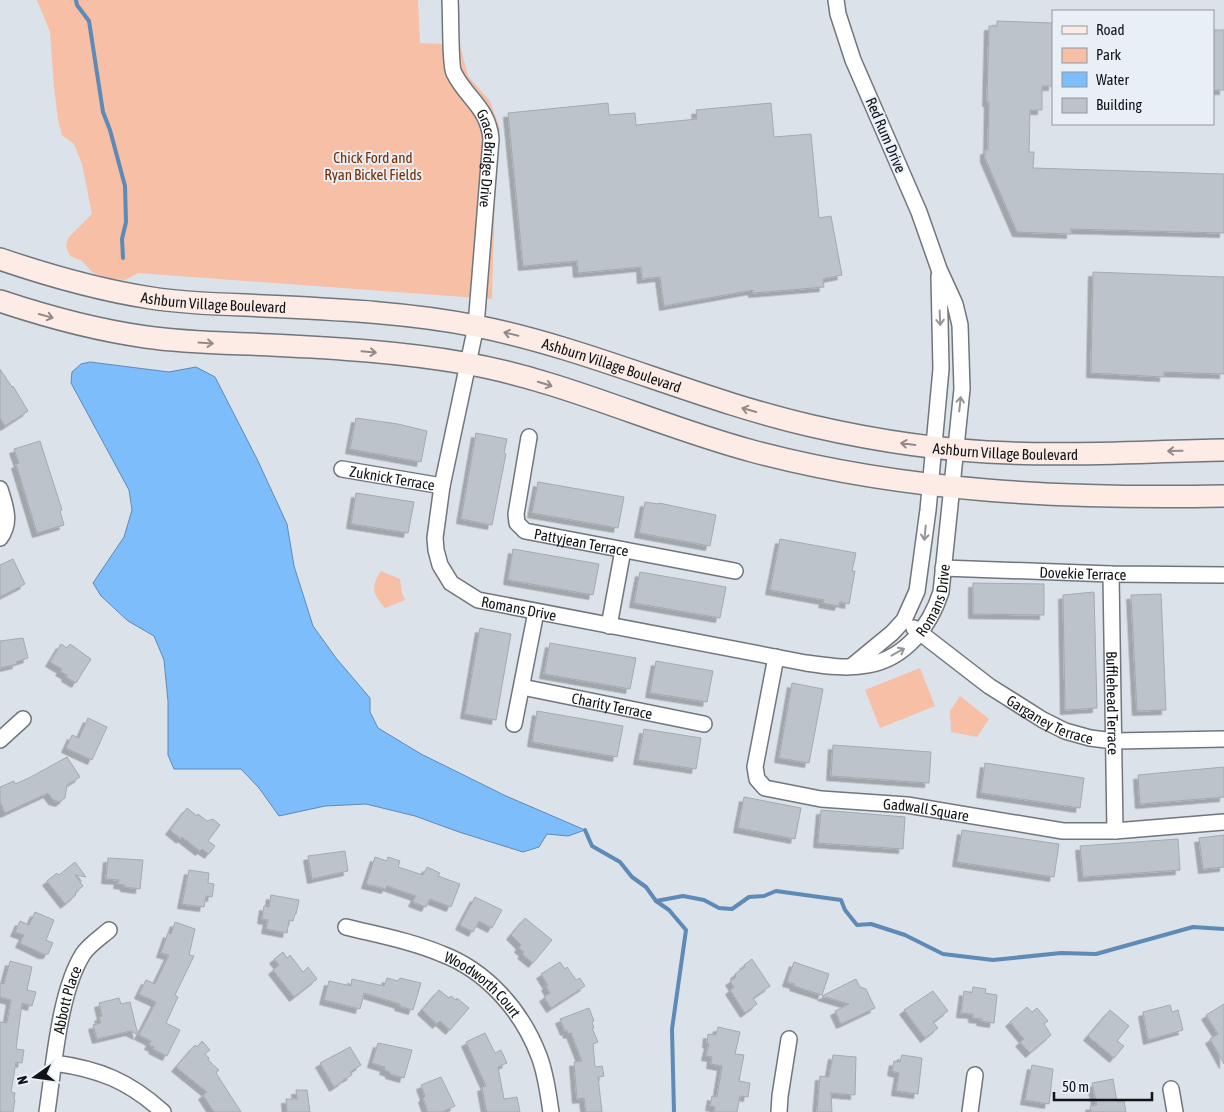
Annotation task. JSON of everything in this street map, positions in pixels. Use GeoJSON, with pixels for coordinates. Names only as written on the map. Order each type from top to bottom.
{"type":"FeatureCollection","features":[{"type":"Feature","properties":{"kind":"main road","name":"Ashburn Village Boulevard"},"geometry":{"type":"LineString","coordinates":[[0,259],[78,284],[153,298],[187,302],[423,317],[476,326],[545,343],[766,415],[849,434],[934,447],[1009,453],[1224,450]]}},
{"type":"Feature","properties":{"kind":"main road"},"geometry":{"type":"LineString","coordinates":[[0,301],[89,327],[147,337],[206,343],[273,345],[389,354],[468,364],[552,386],[756,452],[813,467],[858,475],[930,485],[1017,493],[1137,498],[1224,496]]}},
{"type":"Feature","properties":{"kind":"street","name":"Grace Bridge Drive"},"geometry":{"type":"LineString","coordinates":[[450,0],[453,72],[485,115],[490,127],[491,139],[476,326]]}},
{"type":"Feature","properties":{"kind":"street","name":"Red Rum Drive"},"geometry":{"type":"LineString","coordinates":[[836,0],[838,14],[853,60],[919,212],[939,270],[954,304],[960,325],[962,389],[951,487]]}},
{"type":"Feature","properties":{"kind":"street","name":"Red Rum Drive"},"geometry":{"type":"LineString","coordinates":[[930,485],[941,369],[939,270]]}},
{"type":"Feature","properties":{"kind":"street","name":"Romans Drive"},"geometry":{"type":"LineString","coordinates":[[476,326],[442,486],[436,520],[435,544],[440,565],[451,582],[478,600],[806,663],[838,667],[869,665],[898,653],[908,646],[920,634],[936,607],[941,592],[951,487]]}},
{"type":"Feature","properties":{"kind":"street","name":"Pattyjean Terrace"},"geometry":{"type":"LineString","coordinates":[[529,437],[516,514],[517,523],[525,531],[735,571]]}},
{"type":"Feature","properties":{"kind":"street","name":"Zuknick Terrace"},"geometry":{"type":"LineString","coordinates":[[342,469],[442,486]]}},
{"type":"Feature","properties":{"kind":"street","name":"Romans Drive"},"geometry":{"type":"LineString","coordinates":[[852,666],[884,640],[904,620],[917,591],[930,485]]}},
{"type":"Feature","properties":{"kind":"street"},"geometry":{"type":"LineString","coordinates":[[0,489],[8,518],[0,538]]}},
{"type":"Feature","properties":{"kind":"street"},"geometry":{"type":"LineString","coordinates":[[609,626],[623,550]]}},
{"type":"Feature","properties":{"kind":"street","name":"Dovekie Terrace"},"geometry":{"type":"LineString","coordinates":[[943,568],[1112,574],[1224,575]]}},
{"type":"Feature","properties":{"kind":"street","name":"Bufflehead Terrace"},"geometry":{"type":"LineString","coordinates":[[1112,574],[1115,831]]}},
{"type":"Feature","properties":{"kind":"street"},"geometry":{"type":"LineString","coordinates":[[514,724],[536,612]]}},
{"type":"Feature","properties":{"kind":"street","name":"Garganey Terrace"},"geometry":{"type":"LineString","coordinates":[[904,620],[989,686],[1043,720],[1065,731],[1090,738],[1114,741],[1224,739]]}},
{"type":"Feature","properties":{"kind":"street","name":"Gadwall Square"},"geometry":{"type":"LineString","coordinates":[[776,657],[754,767],[757,779],[764,788],[821,799],[907,805],[1063,831],[1115,831],[1224,822]]}},
{"type":"Feature","properties":{"kind":"street","name":"Charity Terrace"},"geometry":{"type":"LineString","coordinates":[[522,688],[704,724]]}},
{"type":"Feature","properties":{"kind":"street"},"geometry":{"type":"LineString","coordinates":[[0,740],[23,719]]}},
{"type":"Feature","properties":{"kind":"street","name":"Woodworth Court"},"geometry":{"type":"LineString","coordinates":[[346,927],[421,946],[444,954],[484,979],[507,1001],[530,1035],[539,1056],[545,1078],[550,1112]]}},
{"type":"Feature","properties":{"kind":"street","name":"Abbott Place"},"geometry":{"type":"LineString","coordinates":[[46,1112],[64,1005],[70,982],[84,953],[109,930]]}},
{"type":"Feature","properties":{"kind":"street"},"geometry":{"type":"LineString","coordinates":[[779,1112],[790,1038]]}},
{"type":"Feature","properties":{"kind":"street"},"geometry":{"type":"LineString","coordinates":[[54,1063],[76,1066],[106,1074],[136,1090],[163,1112]]}},
{"type":"Feature","properties":{"kind":"street"},"geometry":{"type":"LineString","coordinates":[[970,1112],[975,1075]]}},
{"type":"Feature","properties":{"kind":"street"},"geometry":{"type":"LineString","coordinates":[[1171,1089],[1175,1112]]}},
{"type":"Feature","properties":{"kind":"green space","name":"Chick Ford and Ryan Bickel Fields"},"geometry":{"type":"Polygon","coordinates":[[[37,0],[418,0],[420,43],[460,45],[468,76],[490,101],[500,129],[495,191],[492,299],[138,273],[125,280],[108,278],[93,273],[82,261],[70,256],[66,246],[68,238],[92,214],[82,164],[74,144],[62,135],[58,120],[50,32],[37,0]]]}},
{"type":"Feature","properties":{"kind":"green space"},"geometry":{"type":"Polygon","coordinates":[[[381,571],[400,579],[405,600],[385,608],[374,591],[375,582],[381,571]]]}},
{"type":"Feature","properties":{"kind":"green space"},"geometry":{"type":"Polygon","coordinates":[[[920,668],[935,706],[880,728],[865,690],[920,668]]]}},
{"type":"Feature","properties":{"kind":"green space"},"geometry":{"type":"Polygon","coordinates":[[[960,696],[989,719],[977,737],[951,732],[950,711],[960,696]]]}},
{"type":"Feature","properties":{"kind":"water"},"geometry":{"type":"Polygon","coordinates":[[[90,362],[169,372],[196,367],[215,377],[257,459],[287,524],[294,566],[313,626],[336,658],[370,698],[370,712],[378,728],[421,754],[506,796],[585,830],[568,836],[547,834],[539,847],[523,852],[415,816],[366,804],[325,806],[279,816],[259,788],[241,769],[174,769],[168,755],[168,701],[164,660],[154,636],[128,621],[101,596],[93,583],[124,537],[132,510],[129,490],[71,383],[72,372],[81,364],[90,362]]]}},
{"type":"Feature","properties":{"kind":"building"},"geometry":{"type":"Polygon","coordinates":[[[997,21],[1052,23],[1052,86],[1042,86],[1042,110],[1030,110],[1029,152],[1034,152],[1033,168],[1224,174],[1224,233],[1071,229],[1071,234],[1017,232],[985,158],[985,150],[988,150],[989,26],[997,26],[997,21]]]}},
{"type":"Feature","properties":{"kind":"building"},"geometry":{"type":"Polygon","coordinates":[[[1214,30],[1224,30],[1224,90],[1214,90],[1214,30]]]}},
{"type":"Feature","properties":{"kind":"building"},"geometry":{"type":"Polygon","coordinates":[[[608,103],[609,115],[635,113],[636,125],[697,119],[696,110],[771,103],[774,137],[811,134],[819,218],[831,216],[842,275],[823,279],[824,287],[753,293],[753,290],[664,306],[660,277],[642,279],[641,267],[578,273],[577,261],[523,266],[508,113],[608,103]]]}},
{"type":"Feature","properties":{"kind":"building"},"geometry":{"type":"Polygon","coordinates":[[[1093,272],[1224,277],[1224,374],[1164,372],[1164,377],[1091,373],[1093,272]]]}},
{"type":"Feature","properties":{"kind":"building"},"geometry":{"type":"Polygon","coordinates":[[[0,369],[28,411],[5,426],[0,418],[0,369]]]}},
{"type":"Feature","properties":{"kind":"building"},"geometry":{"type":"Polygon","coordinates":[[[356,418],[398,424],[427,431],[421,462],[350,449],[356,418]]]}},
{"type":"Feature","properties":{"kind":"building"},"geometry":{"type":"Polygon","coordinates":[[[476,433],[507,439],[504,453],[506,454],[492,525],[461,519],[476,433]]]}},
{"type":"Feature","properties":{"kind":"building"},"geometry":{"type":"Polygon","coordinates":[[[40,441],[62,510],[60,511],[64,525],[37,533],[16,464],[19,463],[14,449],[40,441]]]}},
{"type":"Feature","properties":{"kind":"building"},"geometry":{"type":"Polygon","coordinates":[[[538,482],[624,497],[618,528],[532,513],[538,482]]]}},
{"type":"Feature","properties":{"kind":"building"},"geometry":{"type":"Polygon","coordinates":[[[356,493],[414,502],[408,533],[351,524],[356,493]]]}},
{"type":"Feature","properties":{"kind":"building"},"geometry":{"type":"Polygon","coordinates":[[[645,502],[659,503],[716,515],[710,546],[639,533],[645,502]]]}},
{"type":"Feature","properties":{"kind":"building"},"geometry":{"type":"Polygon","coordinates":[[[780,539],[856,553],[852,571],[855,571],[849,604],[840,602],[839,606],[823,603],[824,600],[770,590],[780,539]]]}},
{"type":"Feature","properties":{"kind":"building"},"geometry":{"type":"Polygon","coordinates":[[[513,549],[599,564],[593,595],[508,580],[513,549]]]}},
{"type":"Feature","properties":{"kind":"building"},"geometry":{"type":"Polygon","coordinates":[[[13,559],[25,584],[0,597],[0,565],[13,559]]]}},
{"type":"Feature","properties":{"kind":"building"},"geometry":{"type":"Polygon","coordinates":[[[640,572],[726,587],[720,618],[634,603],[640,572]]]}},
{"type":"Feature","properties":{"kind":"building"},"geometry":{"type":"Polygon","coordinates":[[[973,583],[1044,584],[1044,615],[973,614],[973,583]]]}},
{"type":"Feature","properties":{"kind":"building"},"geometry":{"type":"Polygon","coordinates":[[[1094,592],[1097,708],[1065,710],[1063,595],[1094,592]]]}},
{"type":"Feature","properties":{"kind":"building"},"geometry":{"type":"Polygon","coordinates":[[[1161,594],[1166,710],[1137,711],[1131,595],[1161,594]]]}},
{"type":"Feature","properties":{"kind":"building"},"geometry":{"type":"Polygon","coordinates":[[[480,628],[511,634],[496,720],[465,714],[480,628]]]}},
{"type":"Feature","properties":{"kind":"building"},"geometry":{"type":"Polygon","coordinates":[[[23,638],[28,658],[16,662],[17,664],[0,668],[0,641],[23,638]]]}},
{"type":"Feature","properties":{"kind":"building"},"geometry":{"type":"Polygon","coordinates":[[[550,643],[636,658],[630,689],[544,674],[550,643]]]}},
{"type":"Feature","properties":{"kind":"building"},"geometry":{"type":"Polygon","coordinates":[[[61,644],[67,648],[70,644],[91,659],[76,683],[60,671],[62,669],[50,662],[61,644]]]}},
{"type":"Feature","properties":{"kind":"building"},"geometry":{"type":"Polygon","coordinates":[[[656,661],[713,671],[707,702],[650,693],[656,661]]]}},
{"type":"Feature","properties":{"kind":"building"},"geometry":{"type":"Polygon","coordinates":[[[792,683],[823,689],[809,763],[779,758],[792,683]]]}},
{"type":"Feature","properties":{"kind":"building"},"geometry":{"type":"Polygon","coordinates":[[[537,711],[623,726],[617,757],[532,742],[537,711]]]}},
{"type":"Feature","properties":{"kind":"building"},"geometry":{"type":"Polygon","coordinates":[[[88,718],[107,727],[92,760],[66,748],[72,735],[79,738],[88,718]]]}},
{"type":"Feature","properties":{"kind":"building"},"geometry":{"type":"Polygon","coordinates":[[[644,729],[701,738],[696,769],[638,760],[644,729]]]}},
{"type":"Feature","properties":{"kind":"building"},"geometry":{"type":"Polygon","coordinates":[[[833,745],[931,752],[929,783],[831,776],[833,745]]]}},
{"type":"Feature","properties":{"kind":"building"},"geometry":{"type":"Polygon","coordinates":[[[67,757],[80,777],[67,785],[65,798],[60,802],[53,800],[48,793],[5,813],[0,802],[0,787],[14,781],[15,784],[29,778],[67,757]]]}},
{"type":"Feature","properties":{"kind":"building"},"geometry":{"type":"Polygon","coordinates":[[[985,763],[1084,778],[1080,808],[981,793],[985,763]]]}},
{"type":"Feature","properties":{"kind":"building"},"geometry":{"type":"Polygon","coordinates":[[[1224,767],[1224,797],[1140,804],[1138,775],[1224,767]]]}},
{"type":"Feature","properties":{"kind":"building"},"geometry":{"type":"Polygon","coordinates":[[[744,797],[801,808],[795,839],[738,828],[744,797]]]}},
{"type":"Feature","properties":{"kind":"building"},"geometry":{"type":"Polygon","coordinates":[[[187,808],[197,816],[198,814],[207,821],[213,819],[220,825],[208,841],[215,846],[209,854],[202,849],[200,851],[170,830],[187,808]]]}},
{"type":"Feature","properties":{"kind":"building"},"geometry":{"type":"Polygon","coordinates":[[[821,810],[905,817],[903,849],[818,843],[821,810]]]}},
{"type":"Feature","properties":{"kind":"building"},"geometry":{"type":"Polygon","coordinates":[[[962,830],[1059,844],[1054,877],[957,862],[962,830]]]}},
{"type":"Feature","properties":{"kind":"building"},"geometry":{"type":"Polygon","coordinates":[[[1224,835],[1224,867],[1203,869],[1199,838],[1224,835]]]}},
{"type":"Feature","properties":{"kind":"building"},"geometry":{"type":"Polygon","coordinates":[[[1178,839],[1180,870],[1083,877],[1080,846],[1178,839]]]}},
{"type":"Feature","properties":{"kind":"building"},"geometry":{"type":"Polygon","coordinates":[[[345,851],[348,871],[312,879],[308,856],[345,851]]]}},
{"type":"Feature","properties":{"kind":"building"},"geometry":{"type":"Polygon","coordinates":[[[375,857],[387,861],[388,857],[400,861],[398,867],[423,875],[427,867],[440,873],[438,876],[460,884],[451,907],[430,899],[426,907],[413,902],[416,896],[387,886],[386,889],[366,884],[375,857]]]}},
{"type":"Feature","properties":{"kind":"building"},"geometry":{"type":"Polygon","coordinates":[[[108,858],[143,860],[140,889],[118,884],[119,880],[106,879],[108,858]]]}},
{"type":"Feature","properties":{"kind":"building"},"geometry":{"type":"Polygon","coordinates":[[[75,862],[86,877],[75,875],[83,886],[65,904],[47,881],[57,873],[59,875],[75,862]]]}},
{"type":"Feature","properties":{"kind":"building"},"geometry":{"type":"Polygon","coordinates":[[[189,870],[209,873],[208,883],[214,884],[212,897],[206,896],[204,907],[182,904],[189,870]]]}},
{"type":"Feature","properties":{"kind":"building"},"geometry":{"type":"Polygon","coordinates":[[[271,895],[299,900],[293,921],[289,920],[287,933],[266,929],[268,920],[262,919],[264,906],[269,907],[271,895]]]}},
{"type":"Feature","properties":{"kind":"building"},"geometry":{"type":"Polygon","coordinates":[[[475,897],[502,910],[492,928],[479,921],[473,932],[460,925],[475,897]]]}},
{"type":"Feature","properties":{"kind":"building"},"geometry":{"type":"Polygon","coordinates":[[[35,912],[54,920],[46,940],[53,943],[48,954],[43,954],[20,943],[24,935],[15,932],[20,921],[29,925],[35,912]]]}},
{"type":"Feature","properties":{"kind":"building"},"geometry":{"type":"Polygon","coordinates":[[[525,918],[552,940],[533,963],[522,954],[524,952],[519,948],[521,945],[511,935],[525,918]]]}},
{"type":"Feature","properties":{"kind":"building"},"geometry":{"type":"Polygon","coordinates":[[[175,922],[195,929],[189,955],[194,956],[175,995],[178,997],[166,1023],[180,1030],[167,1056],[153,1049],[154,1047],[149,1045],[151,1041],[139,1035],[156,1002],[139,994],[146,980],[155,984],[169,955],[161,953],[168,933],[171,934],[175,922]]]}},
{"type":"Feature","properties":{"kind":"building"},"geometry":{"type":"Polygon","coordinates":[[[283,952],[287,958],[290,955],[303,972],[308,967],[317,979],[294,997],[273,970],[279,965],[274,959],[283,952]]]}},
{"type":"Feature","properties":{"kind":"building"},"geometry":{"type":"Polygon","coordinates":[[[752,959],[770,986],[753,998],[757,1004],[745,1013],[730,990],[734,987],[730,981],[752,959]]]}},
{"type":"Feature","properties":{"kind":"building"},"geometry":{"type":"Polygon","coordinates":[[[10,961],[32,967],[27,990],[36,992],[32,1006],[22,1003],[16,1049],[24,1050],[22,1063],[16,1062],[11,1092],[15,1093],[13,1112],[0,1112],[0,1022],[7,1023],[11,1000],[0,997],[0,983],[4,984],[10,961]]]}},
{"type":"Feature","properties":{"kind":"building"},"geometry":{"type":"Polygon","coordinates":[[[560,962],[565,969],[567,967],[576,980],[580,978],[585,986],[551,1008],[544,997],[550,993],[546,986],[548,985],[541,974],[560,962]]]}},
{"type":"Feature","properties":{"kind":"building"},"geometry":{"type":"Polygon","coordinates":[[[794,962],[829,974],[822,995],[787,982],[794,962]]]}},
{"type":"Feature","properties":{"kind":"building"},"geometry":{"type":"Polygon","coordinates":[[[387,978],[398,981],[400,978],[421,983],[413,1010],[364,993],[360,1009],[324,1000],[329,981],[351,986],[352,979],[384,986],[387,978]]]}},
{"type":"Feature","properties":{"kind":"building"},"geometry":{"type":"Polygon","coordinates":[[[856,979],[860,987],[866,989],[875,1008],[841,1024],[835,1011],[849,1004],[822,996],[856,979]]]}},
{"type":"Feature","properties":{"kind":"building"},"geometry":{"type":"Polygon","coordinates":[[[973,987],[986,989],[985,993],[997,995],[994,1023],[973,1018],[973,1014],[961,1013],[964,991],[972,993],[973,987]]]}},
{"type":"Feature","properties":{"kind":"building"},"geometry":{"type":"Polygon","coordinates":[[[439,990],[449,998],[451,996],[456,1000],[457,998],[469,1008],[450,1030],[440,1021],[437,1024],[422,1010],[439,990]]]}},
{"type":"Feature","properties":{"kind":"building"},"geometry":{"type":"Polygon","coordinates":[[[933,991],[948,1011],[933,1022],[938,1028],[925,1038],[904,1010],[933,991]]]}},
{"type":"Feature","properties":{"kind":"building"},"geometry":{"type":"Polygon","coordinates":[[[119,998],[121,1004],[130,1002],[138,1035],[130,1031],[97,1039],[93,1025],[101,1023],[99,1017],[102,1016],[99,1003],[119,998]]]}},
{"type":"Feature","properties":{"kind":"building"},"geometry":{"type":"Polygon","coordinates":[[[1224,1004],[1224,1064],[1210,1039],[1218,1034],[1206,1015],[1224,1004]]]}},
{"type":"Feature","properties":{"kind":"building"},"geometry":{"type":"Polygon","coordinates":[[[1170,1005],[1172,1012],[1178,1010],[1183,1030],[1148,1040],[1143,1012],[1170,1005]]]}},
{"type":"Feature","properties":{"kind":"building"},"geometry":{"type":"Polygon","coordinates":[[[1027,1007],[1032,1012],[1037,1008],[1048,1021],[1044,1024],[1051,1035],[1030,1053],[1020,1042],[1024,1039],[1010,1022],[1027,1007]]]}},
{"type":"Feature","properties":{"kind":"building"},"geometry":{"type":"Polygon","coordinates":[[[589,1008],[594,1021],[592,1022],[594,1028],[592,1028],[598,1042],[593,1044],[595,1067],[602,1066],[604,1076],[598,1077],[602,1112],[586,1112],[584,1098],[577,1099],[574,1062],[582,1061],[571,1033],[568,1034],[567,1030],[565,1031],[560,1019],[589,1008]]]}},
{"type":"Feature","properties":{"kind":"building"},"geometry":{"type":"Polygon","coordinates":[[[1110,1010],[1129,1026],[1117,1041],[1124,1046],[1114,1058],[1088,1036],[1110,1010]]]}},
{"type":"Feature","properties":{"kind":"building"},"geometry":{"type":"Polygon","coordinates":[[[718,1027],[740,1032],[735,1054],[744,1055],[739,1081],[750,1083],[748,1097],[740,1096],[737,1112],[714,1112],[715,1107],[710,1106],[712,1096],[717,1097],[722,1066],[711,1064],[712,1057],[706,1056],[709,1044],[707,1043],[708,1034],[716,1035],[718,1027]]]}},
{"type":"Feature","properties":{"kind":"building"},"geometry":{"type":"Polygon","coordinates":[[[485,1033],[495,1053],[501,1050],[507,1063],[498,1067],[504,1099],[517,1097],[520,1112],[487,1112],[482,1087],[486,1086],[466,1042],[485,1033]]]}},
{"type":"Feature","properties":{"kind":"building"},"geometry":{"type":"Polygon","coordinates":[[[202,1041],[210,1050],[205,1054],[209,1058],[208,1060],[219,1070],[216,1073],[241,1112],[214,1112],[203,1095],[207,1092],[176,1067],[195,1045],[197,1047],[202,1041]]]}},
{"type":"Feature","properties":{"kind":"building"},"geometry":{"type":"Polygon","coordinates":[[[378,1043],[412,1050],[404,1078],[390,1074],[390,1072],[384,1070],[385,1067],[372,1063],[378,1043]]]}},
{"type":"Feature","properties":{"kind":"building"},"geometry":{"type":"Polygon","coordinates":[[[350,1047],[361,1065],[350,1072],[352,1075],[334,1087],[320,1063],[350,1047]]]}},
{"type":"Feature","properties":{"kind":"building"},"geometry":{"type":"Polygon","coordinates":[[[833,1055],[856,1057],[855,1095],[831,1093],[832,1112],[817,1112],[820,1076],[829,1077],[833,1055]]]}},
{"type":"Feature","properties":{"kind":"building"},"geometry":{"type":"Polygon","coordinates":[[[902,1055],[922,1058],[918,1094],[896,1091],[899,1073],[892,1071],[894,1061],[900,1062],[902,1055]]]}},
{"type":"Feature","properties":{"kind":"building"},"geometry":{"type":"Polygon","coordinates":[[[1032,1065],[1053,1069],[1049,1104],[1025,1100],[1032,1065]]]}},
{"type":"Feature","properties":{"kind":"building"},"geometry":{"type":"Polygon","coordinates":[[[441,1077],[455,1106],[442,1112],[428,1112],[421,1085],[441,1077]]]}},
{"type":"Feature","properties":{"kind":"building"},"geometry":{"type":"Polygon","coordinates":[[[1113,1079],[1117,1102],[1124,1101],[1126,1112],[1091,1112],[1090,1106],[1097,1105],[1092,1083],[1113,1079]]]}},
{"type":"Feature","properties":{"kind":"building"},"geometry":{"type":"Polygon","coordinates":[[[296,1090],[307,1090],[310,1112],[287,1112],[286,1099],[297,1099],[296,1090]]]}},
{"type":"Feature","properties":{"kind":"waterway"},"geometry":{"type":"LineString","coordinates":[[76,0],[77,5],[89,21],[103,112],[110,130],[125,186],[126,222],[122,239],[123,258]]}},
{"type":"Feature","properties":{"kind":"waterway"},"geometry":{"type":"LineString","coordinates":[[585,830],[592,846],[620,862],[632,877],[646,887],[656,901],[669,910],[686,930],[672,1029],[674,1112]]}},
{"type":"Feature","properties":{"kind":"waterway"},"geometry":{"type":"LineString","coordinates":[[656,901],[683,896],[704,900],[719,908],[732,909],[749,897],[764,896],[776,891],[841,900],[845,910],[857,925],[871,924],[905,935],[943,954],[993,960],[1061,953],[1096,954],[1193,927],[1224,929]]}}]}
